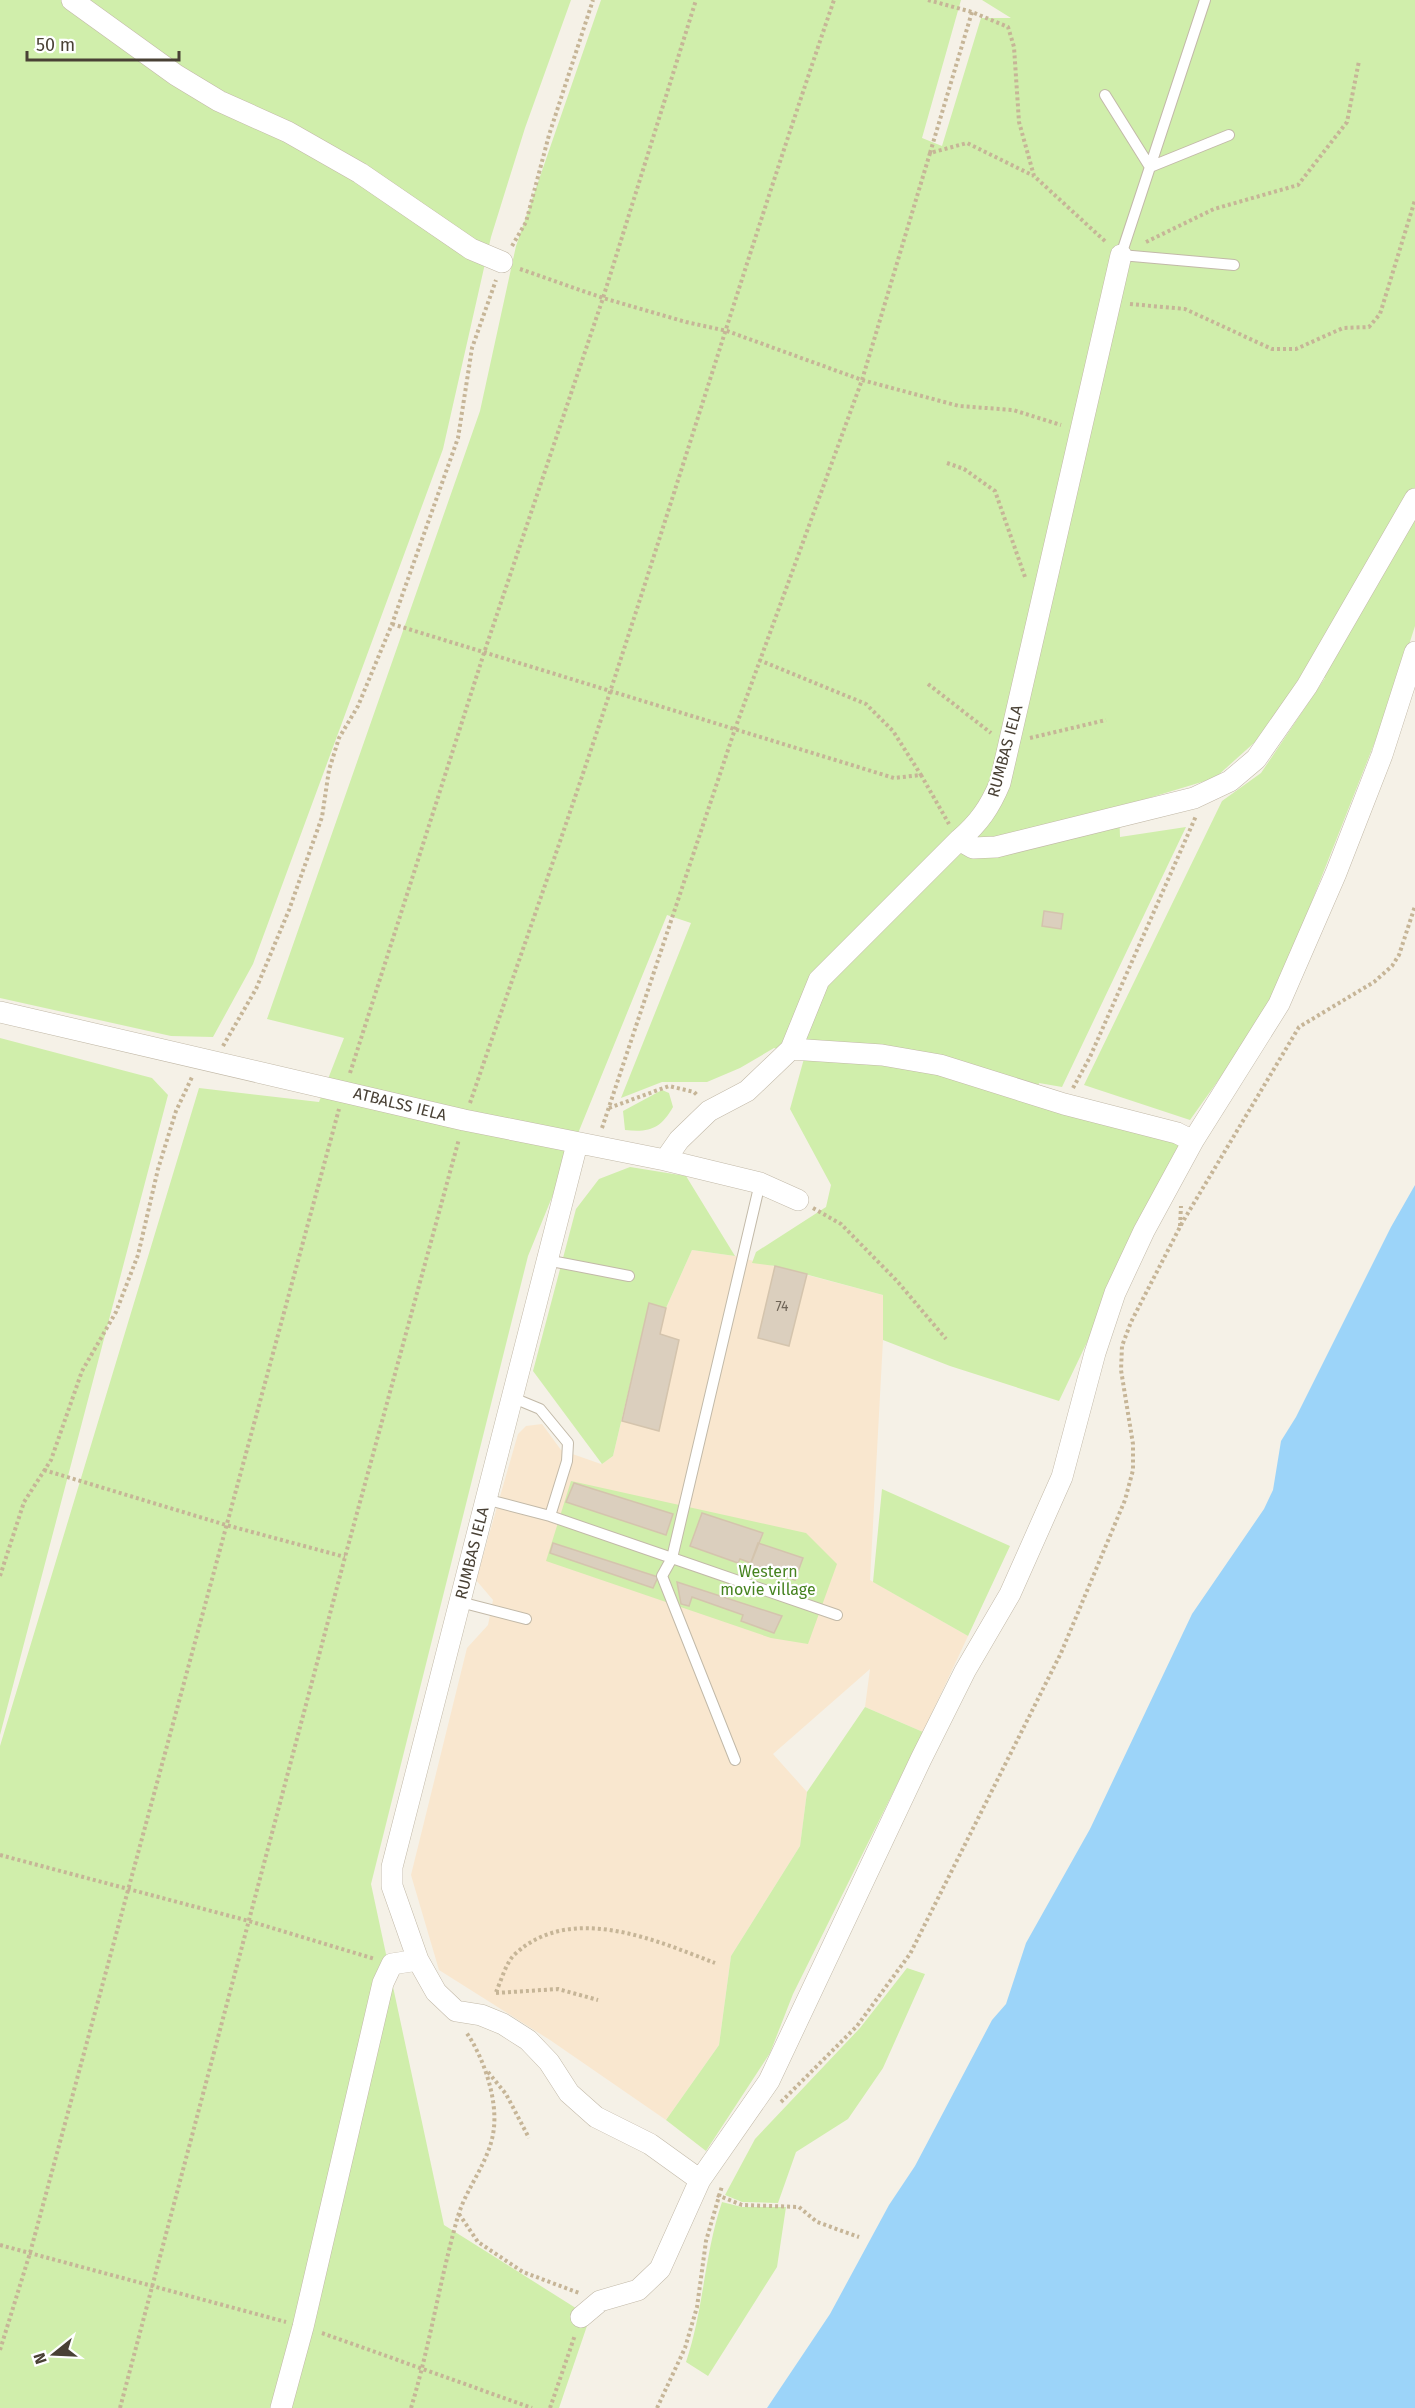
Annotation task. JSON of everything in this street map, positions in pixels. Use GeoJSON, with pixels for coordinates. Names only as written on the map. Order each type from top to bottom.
{"type":"FeatureCollection","features":[{"type":"Feature","properties":{"kind":"street"},"geometry":{"type":"LineString","coordinates":[[72,0],[185,80],[219,101],[288,132],[340,161],[471,249],[502,262]]}},
{"type":"Feature","properties":{"kind":"street","name":"RUMBAS IELA"},"geometry":{"type":"LineString","coordinates":[[665,1160],[679,1140],[709,1111],[747,1091],[791,1048],[819,980],[959,840],[978,825],[991,804],[1000,783],[1121,255]]}},
{"type":"Feature","properties":{"kind":"street"},"geometry":{"type":"LineString","coordinates":[[959,840],[974,848],[996,847],[1194,798],[1230,781],[1256,759],[1307,686],[1415,499]]}},
{"type":"Feature","properties":{"kind":"street"},"geometry":{"type":"LineString","coordinates":[[581,2317],[600,2301],[638,2290],[660,2269],[700,2180],[769,2081],[926,1749],[965,1671],[1011,1594],[1062,1477],[1095,1353],[1115,1293],[1144,1231],[1193,1141],[1279,1004],[1336,873],[1374,777],[1415,652]]}},
{"type":"Feature","properties":{"kind":"street","name":"ATBALSS IELA"},"geometry":{"type":"LineString","coordinates":[[0,1012],[158,1048],[200,1060],[345,1090],[464,1120],[665,1160],[760,1184],[798,1200]]}},
{"type":"Feature","properties":{"kind":"street"},"geometry":{"type":"LineString","coordinates":[[791,1048],[882,1055],[940,1065],[1064,1104],[1177,1133],[1193,1141]]}},
{"type":"Feature","properties":{"kind":"street","name":"RUMBAS IELA"},"geometry":{"type":"LineString","coordinates":[[456,2011],[436,1992],[418,1960],[392,1886],[392,1867],[546,1260],[586,1146]]}},
{"type":"Feature","properties":{"kind":"street"},"geometry":{"type":"LineString","coordinates":[[280,2408],[303,2327],[383,1983],[392,1964],[418,1960]]}},
{"type":"Feature","properties":{"kind":"street"},"geometry":{"type":"LineString","coordinates":[[456,2011],[482,2015],[503,2024],[528,2040],[549,2062],[569,2094],[596,2117],[650,2144],[700,2180]]}},
{"type":"Feature","properties":{"kind":"lane"},"geometry":{"type":"LineString","coordinates":[[1205,0],[1121,255],[1234,265]]}},
{"type":"Feature","properties":{"kind":"lane"},"geometry":{"type":"LineString","coordinates":[[1105,95],[1150,166]]}},
{"type":"Feature","properties":{"kind":"lane"},"geometry":{"type":"LineString","coordinates":[[1150,166],[1229,135]]}},
{"type":"Feature","properties":{"kind":"lane"},"geometry":{"type":"LineString","coordinates":[[735,1760],[662,1576],[672,1558],[760,1184]]}},
{"type":"Feature","properties":{"kind":"lane"},"geometry":{"type":"LineString","coordinates":[[546,1260],[629,1276]]}},
{"type":"Feature","properties":{"kind":"lane"},"geometry":{"type":"LineString","coordinates":[[511,1397],[540,1409],[568,1443],[567,1461],[550,1516]]}},
{"type":"Feature","properties":{"kind":"lane"},"geometry":{"type":"LineString","coordinates":[[485,1499],[550,1516],[837,1615]]}},
{"type":"Feature","properties":{"kind":"lane"},"geometry":{"type":"LineString","coordinates":[[460,1602],[526,1619]]}},
{"type":"Feature","properties":{"kind":"path"},"geometry":{"type":"LineString","coordinates":[[0,1576],[24,1502],[51,1460],[82,1371],[116,1312],[138,1255],[158,1169],[176,1111],[200,1060],[223,1046],[256,989],[289,910],[322,817],[329,770],[339,738],[358,706],[392,624],[459,438],[472,348],[502,262],[526,222],[549,135],[593,0]]}},
{"type":"Feature","properties":{"kind":"path"},"geometry":{"type":"LineString","coordinates":[[0,2350],[30,2253],[126,1888],[345,1090],[484,653],[603,298],[696,0]]}},
{"type":"Feature","properties":{"kind":"path"},"geometry":{"type":"LineString","coordinates":[[120,2408],[345,1557],[464,1120],[610,691],[727,331],[765,201],[834,0]]}},
{"type":"Feature","properties":{"kind":"path"},"geometry":{"type":"LineString","coordinates":[[928,0],[972,12],[1008,27],[1014,47],[1019,122],[1034,176]]}},
{"type":"Feature","properties":{"kind":"path"},"geometry":{"type":"LineString","coordinates":[[586,1146],[608,1108],[759,660],[862,380],[972,12]]}},
{"type":"Feature","properties":{"kind":"path"},"geometry":{"type":"LineString","coordinates":[[930,153],[967,143],[1034,176],[1121,255],[1214,209],[1298,185],[1347,122],[1359,61]]}},
{"type":"Feature","properties":{"kind":"path"},"geometry":{"type":"LineString","coordinates":[[1108,306],[1139,303],[1185,309],[1272,349],[1296,350],[1343,328],[1370,327],[1380,314],[1415,200]]}},
{"type":"Feature","properties":{"kind":"path"},"geometry":{"type":"LineString","coordinates":[[502,262],[603,298],[686,322],[727,331],[862,380],[959,406],[1013,410],[1080,431]]}},
{"type":"Feature","properties":{"kind":"path"},"geometry":{"type":"LineString","coordinates":[[947,463],[964,470],[995,491],[1027,581]]}},
{"type":"Feature","properties":{"kind":"path"},"geometry":{"type":"LineString","coordinates":[[392,624],[894,778],[921,775]]}},
{"type":"Feature","properties":{"kind":"path"},"geometry":{"type":"LineString","coordinates":[[759,660],[866,704],[893,731],[959,840]]}},
{"type":"Feature","properties":{"kind":"path"},"geometry":{"type":"LineString","coordinates":[[928,684],[996,737],[1006,754],[1033,736],[1106,720]]}},
{"type":"Feature","properties":{"kind":"path"},"geometry":{"type":"LineString","coordinates":[[1064,1104],[1090,1057],[1196,820],[1194,798]]}},
{"type":"Feature","properties":{"kind":"path"},"geometry":{"type":"LineString","coordinates":[[775,2108],[857,2026],[910,1954],[1061,1653],[1125,1500],[1132,1470],[1133,1444],[1121,1370],[1122,1346],[1131,1322],[1182,1223],[1299,1027],[1374,982],[1392,966],[1399,955],[1415,906]]}},
{"type":"Feature","properties":{"kind":"path"},"geometry":{"type":"LineString","coordinates":[[608,1108],[669,1086],[694,1092],[709,1111]]}},
{"type":"Feature","properties":{"kind":"path"},"geometry":{"type":"LineString","coordinates":[[798,1200],[841,1224],[897,1281],[946,1339]]}},
{"type":"Feature","properties":{"kind":"path"},"geometry":{"type":"LineString","coordinates":[[44,1470],[226,1525],[345,1557]]}},
{"type":"Feature","properties":{"kind":"path"},"geometry":{"type":"LineString","coordinates":[[0,1855],[249,1921],[392,1964]]}},
{"type":"Feature","properties":{"kind":"path"},"geometry":{"type":"LineString","coordinates":[[482,2015],[496,1992],[512,1956],[545,1933],[592,1928],[652,1938],[716,1964]]}},
{"type":"Feature","properties":{"kind":"path"},"geometry":{"type":"LineString","coordinates":[[496,1992],[558,1989],[598,2000]]}},
{"type":"Feature","properties":{"kind":"path"},"geometry":{"type":"LineString","coordinates":[[456,2011],[488,2071],[506,2094],[529,2138]]}},
{"type":"Feature","properties":{"kind":"path"},"geometry":{"type":"LineString","coordinates":[[411,2408],[423,2368],[459,2214],[482,2167],[494,2127],[488,2071]]}},
{"type":"Feature","properties":{"kind":"path"},"geometry":{"type":"LineString","coordinates":[[657,2408],[685,2348],[697,2307],[706,2241],[725,2179]]}},
{"type":"Feature","properties":{"kind":"path"},"geometry":{"type":"LineString","coordinates":[[725,2200],[742,2205],[799,2207],[817,2222],[860,2237]]}},
{"type":"Feature","properties":{"kind":"path"},"geometry":{"type":"LineString","coordinates":[[459,2214],[478,2242],[523,2272],[600,2301]]}},
{"type":"Feature","properties":{"kind":"path"},"geometry":{"type":"LineString","coordinates":[[0,2245],[152,2284],[303,2327],[532,2408]]}},
{"type":"Feature","properties":{"kind":"path"},"geometry":{"type":"LineString","coordinates":[[550,2408],[581,2317]]}},
{"type":"Feature","properties":{"kind":"shaded area"},"geometry":{"type":"Polygon","coordinates":[[[692,1250],[735,1256],[883,1295],[883,1340],[870,1580],[968,1636],[923,1732],[865,1707],[870,1669],[773,1754],[807,1792],[800,1846],[731,1956],[719,2045],[666,2120],[550,2040],[439,1970],[411,1875],[467,1648],[488,1625],[493,1600],[476,1580],[518,1434],[526,1426],[542,1424],[561,1450],[601,1464],[613,1456],[649,1303],[666,1308],[692,1250]]]}},
{"type":"Feature","properties":{"kind":"green space"},"geometry":{"type":"Polygon","coordinates":[[[0,0],[571,0],[525,128],[491,237],[443,449],[253,964],[213,1037],[171,1036],[0,998],[0,0]]]}},
{"type":"Feature","properties":{"kind":"green space"},"geometry":{"type":"Polygon","coordinates":[[[601,0],[961,0],[922,138],[942,146],[981,18],[1011,18],[982,0],[1415,0],[1415,626],[1391,701],[1284,972],[1252,1033],[1190,1120],[1084,1085],[1222,801],[1261,773],[1325,678],[1306,671],[1255,742],[1215,778],[1119,807],[1120,837],[1186,827],[1062,1087],[1039,1083],[1033,1104],[1181,1145],[1059,1401],[950,1366],[883,1340],[883,1295],[775,1266],[752,1263],[756,1252],[826,1207],[831,1185],[790,1109],[805,1055],[774,1048],[740,1068],[707,1082],[662,1082],[621,1098],[691,923],[667,915],[528,1256],[371,1884],[444,2225],[590,2317],[559,2408],[0,2408],[0,1746],[199,1088],[319,1102],[344,1038],[267,1019],[480,411],[516,246],[601,0]]]}},
{"type":"Feature","properties":{"kind":"green space"},"geometry":{"type":"Polygon","coordinates":[[[0,1038],[152,1078],[168,1095],[0,1735],[0,1038]]]}},
{"type":"Feature","properties":{"kind":"green space"},"geometry":{"type":"Polygon","coordinates":[[[662,1090],[669,1093],[673,1107],[664,1120],[648,1130],[625,1130],[623,1111],[662,1090]]]}},
{"type":"Feature","properties":{"kind":"green space"},"geometry":{"type":"Polygon","coordinates":[[[630,1167],[686,1176],[735,1256],[692,1250],[666,1308],[649,1304],[613,1456],[602,1464],[533,1371],[576,1209],[599,1179],[630,1167]]]}},
{"type":"Feature","properties":{"kind":"green space","name":"Western movie village"},"geometry":{"type":"Polygon","coordinates":[[[571,1481],[806,1533],[837,1564],[808,1644],[771,1638],[546,1561],[571,1481]]]}},
{"type":"Feature","properties":{"kind":"green space"},"geometry":{"type":"Polygon","coordinates":[[[882,1489],[1010,1546],[968,1636],[873,1582],[882,1489]]]}},
{"type":"Feature","properties":{"kind":"green space"},"geometry":{"type":"Polygon","coordinates":[[[865,1707],[923,1732],[793,1994],[770,2053],[706,2151],[666,2120],[719,2045],[731,1956],[800,1846],[807,1792],[865,1707]]]}},
{"type":"Feature","properties":{"kind":"green space"},"geometry":{"type":"Polygon","coordinates":[[[907,1968],[925,1974],[883,2068],[848,2119],[796,2152],[778,2203],[742,2202],[725,2195],[755,2139],[860,2028],[907,1968]]]}},
{"type":"Feature","properties":{"kind":"green space"},"geometry":{"type":"Polygon","coordinates":[[[722,2202],[742,2207],[786,2207],[777,2267],[708,2376],[686,2362],[697,2322],[711,2242],[722,2202]]]}},
{"type":"Feature","properties":{"kind":"water"},"geometry":{"type":"Polygon","coordinates":[[[1415,1185],[1415,2408],[767,2408],[830,2314],[889,2205],[915,2166],[992,2020],[1006,2004],[1026,1943],[1090,1829],[1192,1614],[1264,1509],[1273,1490],[1281,1441],[1296,1417],[1391,1227],[1415,1185]]]}},
{"type":"Feature","properties":{"kind":"building"},"geometry":{"type":"Polygon","coordinates":[[[1044,911],[1063,914],[1061,929],[1042,926],[1044,911]]]}},
{"type":"Feature","properties":{"kind":"building"},"geometry":{"type":"Polygon","coordinates":[[[775,1266],[807,1274],[789,1346],[758,1338],[775,1266]]]}},
{"type":"Feature","properties":{"kind":"building"},"geometry":{"type":"Polygon","coordinates":[[[649,1303],[666,1308],[660,1334],[679,1340],[659,1431],[622,1421],[649,1303]]]}},
{"type":"Feature","properties":{"kind":"building"},"geometry":{"type":"Polygon","coordinates":[[[574,1483],[673,1514],[666,1535],[566,1502],[574,1483]]]}},
{"type":"Feature","properties":{"kind":"building"},"geometry":{"type":"Polygon","coordinates":[[[702,1513],[763,1533],[751,1563],[740,1559],[738,1563],[690,1546],[702,1513]]]}},
{"type":"Feature","properties":{"kind":"building"},"geometry":{"type":"Polygon","coordinates":[[[553,1543],[658,1577],[653,1588],[550,1553],[553,1543]]]}},
{"type":"Feature","properties":{"kind":"building"},"geometry":{"type":"Polygon","coordinates":[[[758,1543],[803,1558],[795,1580],[750,1565],[758,1543]]]}},
{"type":"Feature","properties":{"kind":"building"},"geometry":{"type":"Polygon","coordinates":[[[677,1582],[782,1616],[774,1633],[741,1621],[743,1615],[692,1597],[689,1606],[681,1604],[677,1582]]]}}]}
